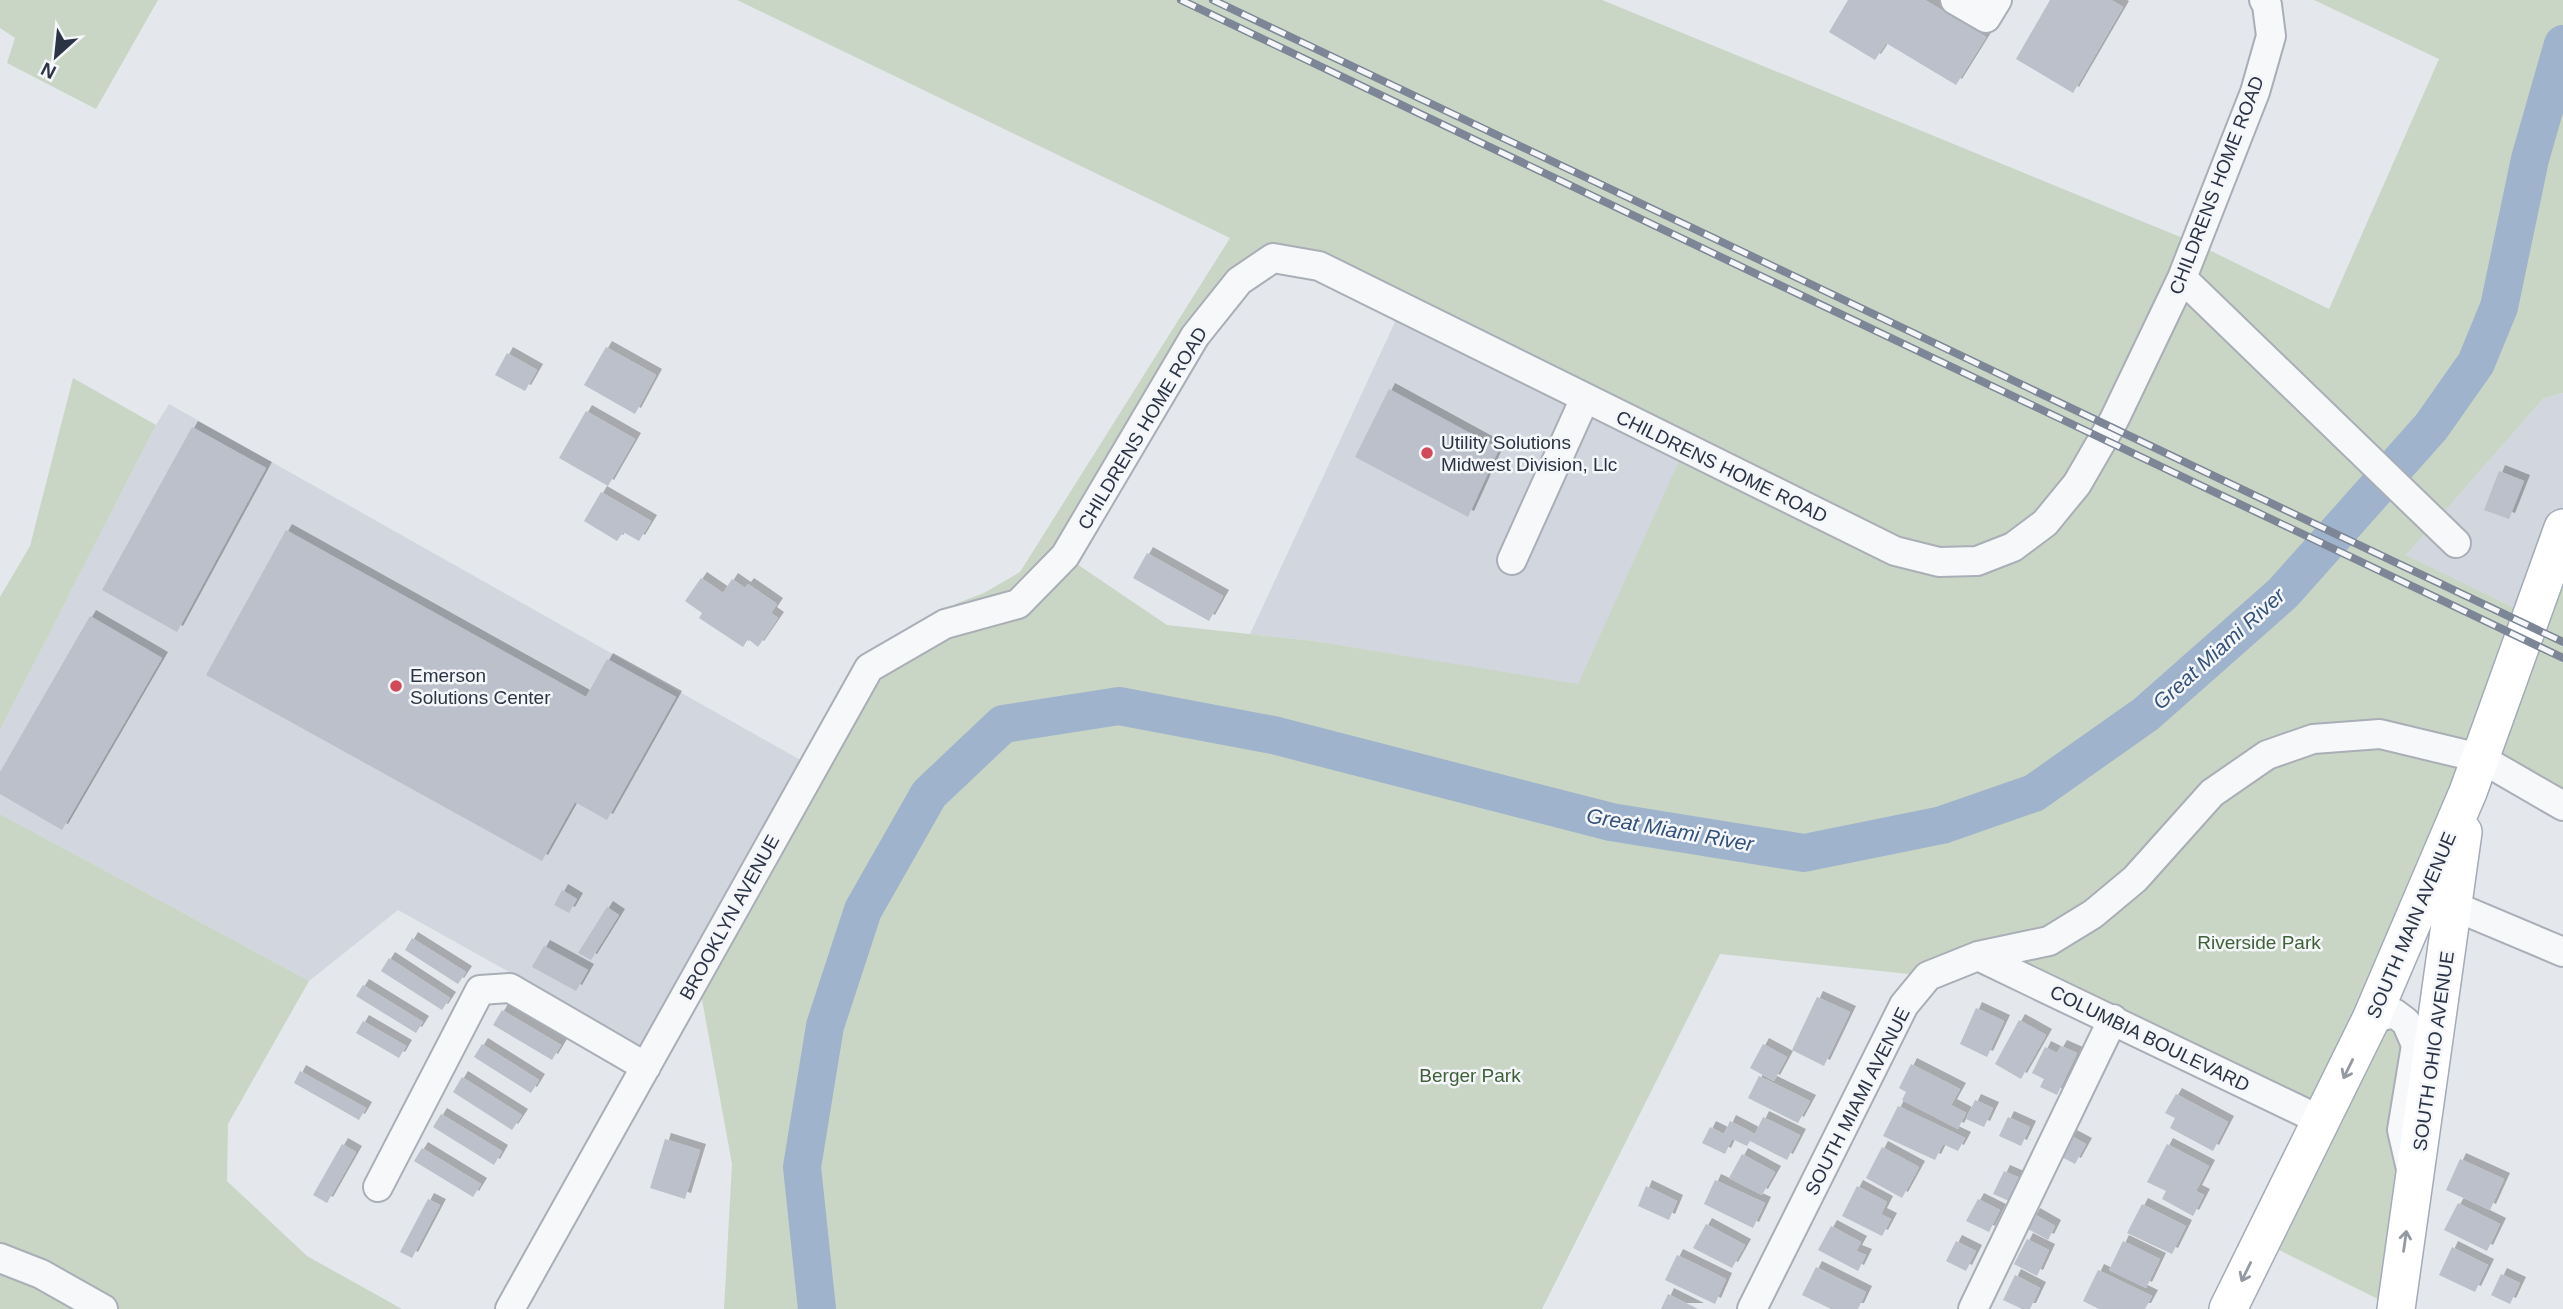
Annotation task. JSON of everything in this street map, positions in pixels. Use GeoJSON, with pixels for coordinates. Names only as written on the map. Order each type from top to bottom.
{"type":"FeatureCollection","features":[{"type":"Feature","properties":{"kind":"main road","name":"SOUTH MAIN AVENUE"},"geometry":{"type":"LineString","coordinates":[[2228,1309],[2371,1019],[2439,900],[2468,792],[2563,528]]}},
{"type":"Feature","properties":{"kind":"main road","name":"SOUTH OHIO AVENUE"},"geometry":{"type":"LineString","coordinates":[[2396,1309],[2414,1182],[2439,900]]}},
{"type":"Feature","properties":{"kind":"street"},"geometry":{"type":"LineString","coordinates":[[1955,0],[1986,18],[1997,0]]}},
{"type":"Feature","properties":{"kind":"street","name":"CHILDRENS HOME ROAD"},"geometry":{"type":"LineString","coordinates":[[1017,604],[1065,556],[1195,337],[1239,281],[1273,258],[1319,266],[1895,551],[1939,562],[1977,561],[2013,547],[2045,523],[2077,484],[2114,419],[2182,278],[2255,92],[2271,36],[2264,0]]}},
{"type":"Feature","properties":{"kind":"street"},"geometry":{"type":"LineString","coordinates":[[2182,278],[2456,543]]}},
{"type":"Feature","properties":{"kind":"street"},"geometry":{"type":"LineString","coordinates":[[1512,560],[1585,398]]}},
{"type":"Feature","properties":{"kind":"street","name":"BROOKLYN AVENUE"},"geometry":{"type":"LineString","coordinates":[[510,1309],[869,668],[945,624],[1017,604]]}},
{"type":"Feature","properties":{"kind":"street","name":"SOUTH MIAMI AVENUE"},"geometry":{"type":"LineString","coordinates":[[1752,1309],[1904,1005],[1928,976],[1978,956],[2049,941],[2093,914],[2135,879],[2213,793],[2267,755],[2313,739],[2380,734],[2480,758],[2563,806]]}},
{"type":"Feature","properties":{"kind":"street"},"geometry":{"type":"LineString","coordinates":[[2439,900],[2563,952]]}},
{"type":"Feature","properties":{"kind":"street","name":"COLUMBIA BOULEVARD"},"geometry":{"type":"LineString","coordinates":[[1978,956],[2322,1121]]}},
{"type":"Feature","properties":{"kind":"street"},"geometry":{"type":"LineString","coordinates":[[378,1187],[480,990],[510,988],[646,1067]]}},
{"type":"Feature","properties":{"kind":"street"},"geometry":{"type":"LineString","coordinates":[[2371,1019],[2394,1013],[2406,1022],[2416,1045],[2402,1130],[2414,1182]]}},
{"type":"Feature","properties":{"kind":"street"},"geometry":{"type":"LineString","coordinates":[[1973,1309],[2113,1019]]}},
{"type":"Feature","properties":{"kind":"street"},"geometry":{"type":"LineString","coordinates":[[0,1258],[41,1274],[103,1309]]}},
{"type":"Feature","properties":{"kind":"shaded area"},"geometry":{"type":"Polygon","coordinates":[[[1402,307],[1686,448],[1578,685],[1314,641],[1250,634],[1402,307]]]}},
{"type":"Feature","properties":{"kind":"shaded area"},"geometry":{"type":"Polygon","coordinates":[[[2563,393],[2563,528],[2531,616],[2406,555],[2544,398],[2563,393]]]}},
{"type":"Feature","properties":{"kind":"shaded area"},"geometry":{"type":"Polygon","coordinates":[[[169,404],[813,767],[654,1053],[398,910],[309,981],[0,814],[0,730],[169,404]]]}},
{"type":"Feature","properties":{"kind":"green space"},"geometry":{"type":"Polygon","coordinates":[[[0,0],[158,0],[96,109],[7,63],[15,38],[0,28],[0,0]]]}},
{"type":"Feature","properties":{"kind":"green space"},"geometry":{"type":"Polygon","coordinates":[[[737,0],[1602,0],[2195,243],[2329,309],[2439,59],[2314,0],[2563,0],[2563,393],[2544,398],[2406,555],[2531,616],[2563,528],[2563,806],[2480,758],[2372,1018],[2406,1022],[2396,1308],[2261,1241],[2322,1121],[1978,956],[1928,976],[1720,954],[1542,1309],[724,1309],[732,1164],[697,972],[869,668],[972,617],[955,604],[984,593],[1020,572],[1230,238],[737,0]],[[1273,258],[1239,281],[1065,556],[1167,625],[1314,641],[1578,684],[1685,448],[1273,258]]]}},
{"type":"Feature","properties":{"kind":"green space"},"geometry":{"type":"Polygon","coordinates":[[[73,378],[156,425],[0,730],[0,597],[30,546],[73,378]]]}},
{"type":"Feature","properties":{"kind":"green space"},"geometry":{"type":"Polygon","coordinates":[[[0,814],[309,981],[228,1124],[227,1181],[307,1256],[402,1309],[0,1309],[0,814]]]}},
{"type":"Feature","properties":{"kind":"building"},"geometry":{"type":"Polygon","coordinates":[[[1848,0],[1925,0],[1986,37],[1956,85],[1886,43],[1875,60],[1829,32],[1848,0]]]}},
{"type":"Feature","properties":{"kind":"building"},"geometry":{"type":"Polygon","coordinates":[[[2050,0],[2111,0],[2123,7],[2073,93],[2016,59],[2050,0]]]}},
{"type":"Feature","properties":{"kind":"building"},"geometry":{"type":"Polygon","coordinates":[[[606,347],[656,375],[635,414],[584,385],[606,347]]]}},
{"type":"Feature","properties":{"kind":"building"},"geometry":{"type":"Polygon","coordinates":[[[507,353],[537,370],[525,391],[495,375],[507,353]]]}},
{"type":"Feature","properties":{"kind":"building","name":"Utility Solutions Midwest Division, Llc"},"geometry":{"type":"Polygon","coordinates":[[[1389,389],[1499,449],[1468,517],[1355,457],[1389,389]]]}},
{"type":"Feature","properties":{"kind":"building"},"geometry":{"type":"Polygon","coordinates":[[[586,411],[635,439],[608,486],[559,458],[586,411]]]}},
{"type":"Feature","properties":{"kind":"building"},"geometry":{"type":"Polygon","coordinates":[[[192,427],[266,468],[177,632],[102,590],[192,427]]]}},
{"type":"Feature","properties":{"kind":"building"},"geometry":{"type":"Polygon","coordinates":[[[2499,471],[2524,481],[2509,519],[2484,510],[2499,471]]]}},
{"type":"Feature","properties":{"kind":"building"},"geometry":{"type":"Polygon","coordinates":[[[601,492],[651,521],[639,541],[623,532],[617,541],[584,521],[601,492]]]}},
{"type":"Feature","properties":{"kind":"building","name":"Emerson Solutions Center"},"geometry":{"type":"Polygon","coordinates":[[[286,530],[586,697],[607,659],[676,697],[607,820],[575,802],[542,861],[206,675],[286,530]]]}},
{"type":"Feature","properties":{"kind":"building"},"geometry":{"type":"Polygon","coordinates":[[[1147,553],[1223,596],[1209,621],[1133,578],[1147,553]]]}},
{"type":"Feature","properties":{"kind":"building"},"geometry":{"type":"Polygon","coordinates":[[[701,578],[723,593],[732,579],[745,588],[748,584],[777,604],[771,613],[778,618],[758,647],[748,639],[743,647],[699,618],[702,613],[685,601],[701,578]]]}},
{"type":"Feature","properties":{"kind":"building"},"geometry":{"type":"Polygon","coordinates":[[[90,616],[162,658],[62,830],[0,794],[0,772],[90,616]]]}},
{"type":"Feature","properties":{"kind":"building"},"geometry":{"type":"Polygon","coordinates":[[[562,890],[577,899],[569,913],[554,905],[562,890]]]}},
{"type":"Feature","properties":{"kind":"building"},"geometry":{"type":"Polygon","coordinates":[[[607,907],[619,915],[591,960],[578,953],[607,907]]]}},
{"type":"Feature","properties":{"kind":"building"},"geometry":{"type":"Polygon","coordinates":[[[412,938],[466,972],[458,984],[405,950],[412,938]]]}},
{"type":"Feature","properties":{"kind":"building"},"geometry":{"type":"Polygon","coordinates":[[[544,946],[588,970],[576,991],[532,967],[544,946]]]}},
{"type":"Feature","properties":{"kind":"building"},"geometry":{"type":"Polygon","coordinates":[[[389,958],[450,998],[442,1010],[381,971],[389,958]]]}},
{"type":"Feature","properties":{"kind":"building"},"geometry":{"type":"Polygon","coordinates":[[[363,985],[423,1022],[416,1033],[356,996],[363,985]]]}},
{"type":"Feature","properties":{"kind":"building"},"geometry":{"type":"Polygon","coordinates":[[[1817,997],[1850,1012],[1824,1066],[1792,1050],[1817,997]]]}},
{"type":"Feature","properties":{"kind":"building"},"geometry":{"type":"Polygon","coordinates":[[[1976,1008],[2004,1021],[1987,1057],[1960,1044],[1976,1008]]]}},
{"type":"Feature","properties":{"kind":"building"},"geometry":{"type":"Polygon","coordinates":[[[502,1010],[561,1045],[552,1060],[493,1025],[502,1010]]]}},
{"type":"Feature","properties":{"kind":"building"},"geometry":{"type":"Polygon","coordinates":[[[2019,1020],[2046,1035],[2021,1079],[1995,1064],[2019,1020]]]}},
{"type":"Feature","properties":{"kind":"building"},"geometry":{"type":"Polygon","coordinates":[[[363,1021],[406,1046],[399,1058],[356,1033],[363,1021]]]}},
{"type":"Feature","properties":{"kind":"building"},"geometry":{"type":"Polygon","coordinates":[[[482,1044],[539,1080],[531,1093],[474,1057],[482,1044]]]}},
{"type":"Feature","properties":{"kind":"building"},"geometry":{"type":"Polygon","coordinates":[[[1763,1044],[1787,1057],[1774,1081],[1750,1068],[1763,1044]]]}},
{"type":"Feature","properties":{"kind":"building"},"geometry":{"type":"Polygon","coordinates":[[[2061,1046],[2077,1053],[2057,1095],[2040,1087],[2044,1079],[2032,1073],[2045,1047],[2057,1053],[2061,1046]]]}},
{"type":"Feature","properties":{"kind":"building"},"geometry":{"type":"Polygon","coordinates":[[[1911,1064],[1960,1089],[1951,1105],[1966,1113],[1958,1129],[1902,1100],[1906,1092],[1899,1088],[1911,1064]]]}},
{"type":"Feature","properties":{"kind":"building"},"geometry":{"type":"Polygon","coordinates":[[[300,1071],[366,1108],[359,1120],[294,1083],[300,1071]]]}},
{"type":"Feature","properties":{"kind":"building"},"geometry":{"type":"Polygon","coordinates":[[[1759,1076],[1810,1101],[1798,1123],[1748,1098],[1759,1076]]]}},
{"type":"Feature","properties":{"kind":"building"},"geometry":{"type":"Polygon","coordinates":[[[462,1077],[522,1115],[512,1130],[453,1092],[462,1077]]]}},
{"type":"Feature","properties":{"kind":"building"},"geometry":{"type":"Polygon","coordinates":[[[2176,1094],[2228,1122],[2213,1151],[2170,1128],[2175,1118],[2165,1113],[2176,1094]]]}},
{"type":"Feature","properties":{"kind":"building"},"geometry":{"type":"Polygon","coordinates":[[[1975,1100],[1993,1108],[1984,1127],[1966,1119],[1975,1100]]]}},
{"type":"Feature","properties":{"kind":"building"},"geometry":{"type":"Polygon","coordinates":[[[1898,1106],[1965,1138],[1958,1151],[1943,1144],[1935,1160],[1883,1136],[1898,1106]]]}},
{"type":"Feature","properties":{"kind":"building"},"geometry":{"type":"Polygon","coordinates":[[[441,1114],[502,1151],[494,1165],[433,1127],[441,1114]]]}},
{"type":"Feature","properties":{"kind":"building"},"geometry":{"type":"Polygon","coordinates":[[[1763,1117],[1800,1135],[1787,1160],[1750,1141],[1747,1146],[1732,1139],[1725,1154],[1702,1143],[1710,1127],[1724,1134],[1730,1121],[1755,1134],[1763,1117]]]}},
{"type":"Feature","properties":{"kind":"building"},"geometry":{"type":"Polygon","coordinates":[[[2008,1117],[2030,1127],[2021,1146],[1999,1136],[2008,1117]]]}},
{"type":"Feature","properties":{"kind":"building"},"geometry":{"type":"Polygon","coordinates":[[[2067,1134],[2086,1144],[2075,1164],[2056,1154],[2067,1134]]]}},
{"type":"Feature","properties":{"kind":"building"},"geometry":{"type":"Polygon","coordinates":[[[665,1139],[700,1150],[685,1199],[650,1188],[665,1139]]]}},
{"type":"Feature","properties":{"kind":"building"},"geometry":{"type":"Polygon","coordinates":[[[342,1144],[356,1152],[327,1203],[313,1195],[342,1144]]]}},
{"type":"Feature","properties":{"kind":"building"},"geometry":{"type":"Polygon","coordinates":[[[2167,1144],[2209,1166],[2196,1191],[2204,1195],[2193,1216],[2162,1199],[2166,1191],[2147,1182],[2167,1144]]]}},
{"type":"Feature","properties":{"kind":"building"},"geometry":{"type":"Polygon","coordinates":[[[1882,1147],[1919,1167],[1902,1198],[1866,1178],[1882,1147]]]}},
{"type":"Feature","properties":{"kind":"building"},"geometry":{"type":"Polygon","coordinates":[[[422,1148],[481,1184],[473,1197],[414,1161],[422,1148]]]}},
{"type":"Feature","properties":{"kind":"building"},"geometry":{"type":"Polygon","coordinates":[[[1742,1154],[1775,1172],[1762,1195],[1729,1178],[1742,1154]]]}},
{"type":"Feature","properties":{"kind":"building"},"geometry":{"type":"Polygon","coordinates":[[[2460,1159],[2504,1179],[2490,1210],[2446,1190],[2460,1159]]]}},
{"type":"Feature","properties":{"kind":"building"},"geometry":{"type":"Polygon","coordinates":[[[2004,1171],[2020,1178],[2009,1201],[1993,1194],[2004,1171]]]}},
{"type":"Feature","properties":{"kind":"building"},"geometry":{"type":"Polygon","coordinates":[[[1715,1180],[1765,1203],[1753,1228],[1704,1204],[1715,1180]]]}},
{"type":"Feature","properties":{"kind":"building"},"geometry":{"type":"Polygon","coordinates":[[[1646,1186],[1677,1201],[1669,1220],[1638,1206],[1646,1186]]]}},
{"type":"Feature","properties":{"kind":"building"},"geometry":{"type":"Polygon","coordinates":[[[1857,1186],[1887,1202],[1881,1214],[1891,1219],[1882,1236],[1842,1216],[1857,1186]]]}},
{"type":"Feature","properties":{"kind":"building"},"geometry":{"type":"Polygon","coordinates":[[[428,1199],[440,1205],[412,1258],[400,1252],[428,1199]]]}},
{"type":"Feature","properties":{"kind":"building"},"geometry":{"type":"Polygon","coordinates":[[[1978,1199],[2000,1210],[1989,1232],[1966,1221],[1978,1199]]]}},
{"type":"Feature","properties":{"kind":"building"},"geometry":{"type":"Polygon","coordinates":[[[2458,1203],[2500,1224],[2487,1251],[2444,1230],[2458,1203]]]}},
{"type":"Feature","properties":{"kind":"building"},"geometry":{"type":"Polygon","coordinates":[[[2142,1204],[2186,1226],[2172,1254],[2127,1233],[2142,1204]]]}},
{"type":"Feature","properties":{"kind":"building"},"geometry":{"type":"Polygon","coordinates":[[[2034,1214],[2055,1226],[2048,1240],[2026,1228],[2034,1214]]]}},
{"type":"Feature","properties":{"kind":"building"},"geometry":{"type":"Polygon","coordinates":[[[1706,1224],[1745,1245],[1732,1268],[1693,1248],[1706,1224]]]}},
{"type":"Feature","properties":{"kind":"building"},"geometry":{"type":"Polygon","coordinates":[[[1831,1226],[1861,1242],[1856,1251],[1866,1255],[1858,1271],[1818,1250],[1831,1226]]]}},
{"type":"Feature","properties":{"kind":"building"},"geometry":{"type":"Polygon","coordinates":[[[2027,1239],[2049,1250],[2037,1276],[2014,1264],[2027,1239]]]}},
{"type":"Feature","properties":{"kind":"building"},"geometry":{"type":"Polygon","coordinates":[[[1956,1241],[1976,1251],[1966,1271],[1946,1261],[1956,1241]]]}},
{"type":"Feature","properties":{"kind":"building"},"geometry":{"type":"Polygon","coordinates":[[[2123,1241],[2160,1259],[2146,1288],[2109,1270],[2123,1241]]]}},
{"type":"Feature","properties":{"kind":"building"},"geometry":{"type":"Polygon","coordinates":[[[2452,1247],[2488,1265],[2475,1292],[2439,1275],[2452,1247]]]}},
{"type":"Feature","properties":{"kind":"building"},"geometry":{"type":"Polygon","coordinates":[[[1677,1255],[1726,1279],[1715,1304],[1665,1280],[1677,1255]]]}},
{"type":"Feature","properties":{"kind":"building"},"geometry":{"type":"Polygon","coordinates":[[[1816,1267],[1866,1292],[1858,1309],[1831,1309],[1802,1295],[1816,1267]]]}},
{"type":"Feature","properties":{"kind":"building"},"geometry":{"type":"Polygon","coordinates":[[[2098,1270],[2152,1296],[2145,1309],[2099,1309],[2083,1301],[2098,1270]]]}},
{"type":"Feature","properties":{"kind":"building"},"geometry":{"type":"Polygon","coordinates":[[[2501,1274],[2520,1283],[2510,1304],[2491,1295],[2501,1274]]]}},
{"type":"Feature","properties":{"kind":"building"},"geometry":{"type":"Polygon","coordinates":[[[2015,1275],[2040,1288],[2030,1309],[2022,1309],[2003,1300],[2015,1275]]]}},
{"type":"Feature","properties":{"kind":"building"},"geometry":{"type":"Polygon","coordinates":[[[1668,1294],[1698,1309],[1661,1309],[1668,1294]]]}},
{"type":"Feature","properties":{"kind":"waterway","name":"Great Miami River"},"geometry":{"type":"LineString","coordinates":[[817,1309],[802,1167],[825,1026],[863,910],[929,794],[1003,724],[1119,706],[1273,735],[1611,822],[1804,853],[1942,825],[2034,793],[2146,714],[2283,593],[2431,427],[2476,363],[2499,307],[2530,159],[2563,44]]}},
{"type":"Feature","properties":{"kind":"railway"},"geometry":{"type":"LineString","coordinates":[[1181,0],[2563,658]]}},
{"type":"Feature","properties":{"kind":"railway"},"geometry":{"type":"LineString","coordinates":[[1213,0],[2563,642]]}},
{"type":"Feature","properties":{"kind":"place","name":"Utility Solutions Midwest Division, Llc"},"geometry":{"type":"Point","coordinates":[1427,453]}},
{"type":"Feature","properties":{"kind":"place","name":"Emerson Solutions Center"},"geometry":{"type":"Point","coordinates":[396,686]}},
{"type":"Feature","properties":{"kind":"park label","name":"Riverside Park"},"geometry":{"type":"Point","coordinates":[2259,942]}},
{"type":"Feature","properties":{"kind":"park label","name":"Berger Park"},"geometry":{"type":"Point","coordinates":[1470,1075]}}]}
